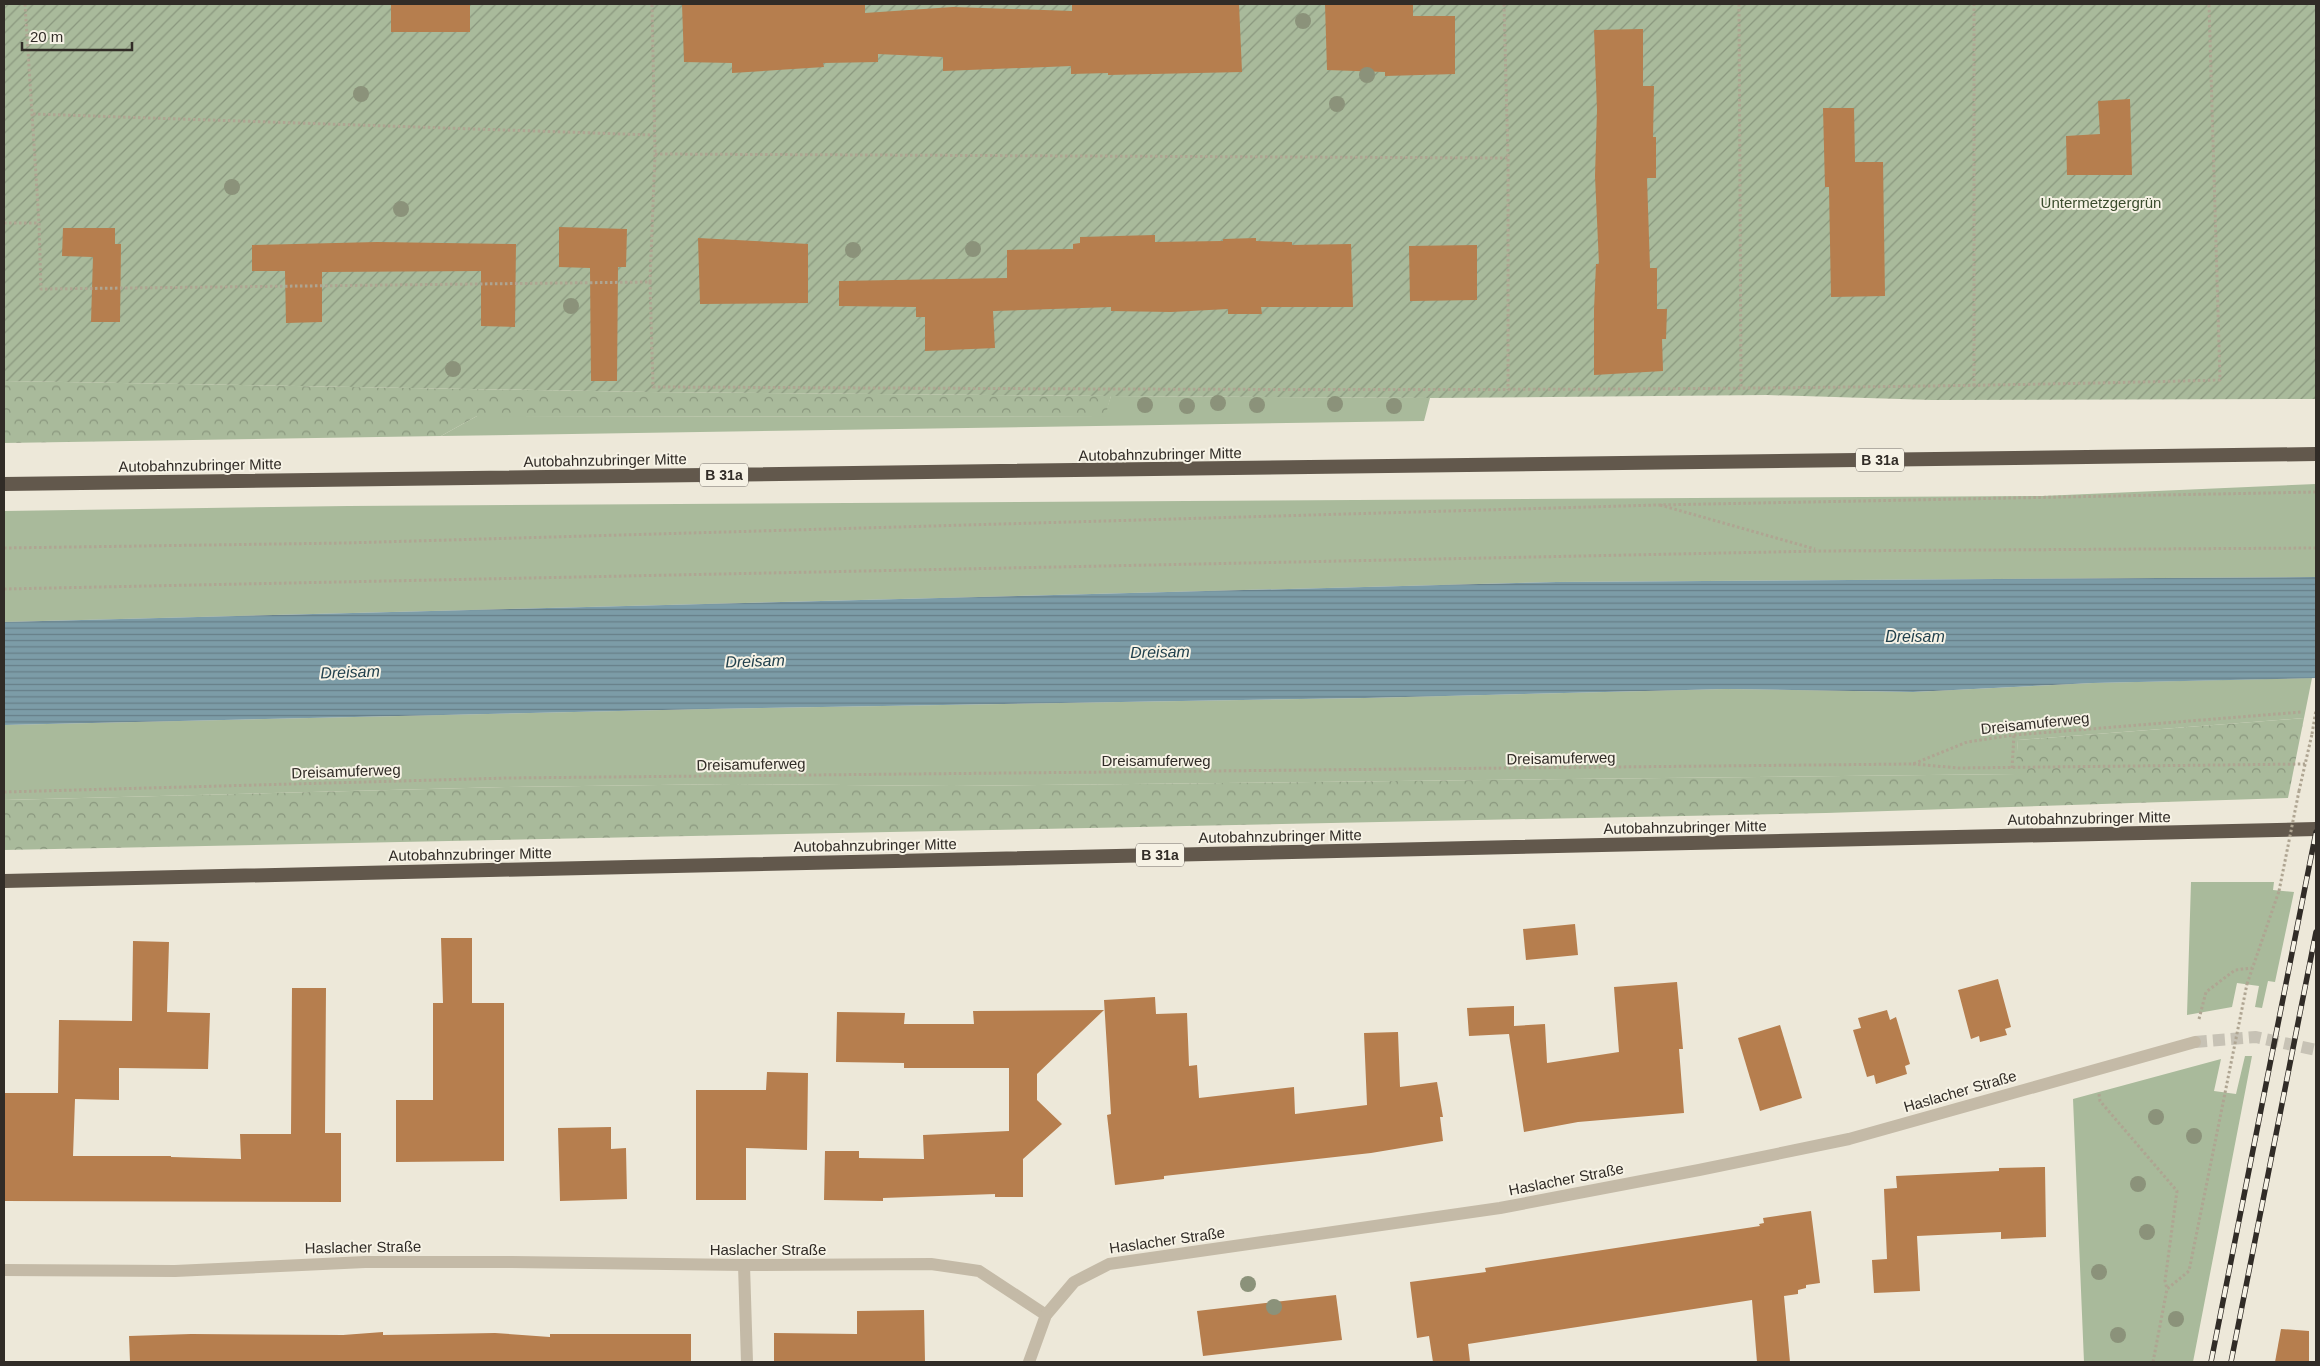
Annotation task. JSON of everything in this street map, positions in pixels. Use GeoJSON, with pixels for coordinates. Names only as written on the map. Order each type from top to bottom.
{"type":"FeatureCollection","features":[{"type":"Feature","properties":{"kind":"highway","name":"Autobahnzubringer Mitte"},"geometry":{"type":"LineString","coordinates":[[4,484],[2316,454]]}},
{"type":"Feature","properties":{"kind":"highway","name":"Autobahnzubringer Mitte"},"geometry":{"type":"LineString","coordinates":[[4,881],[2316,829]]}},
{"type":"Feature","properties":{"kind":"street","name":"Haslacher Straße"},"geometry":{"type":"LineString","coordinates":[[4,1270],[174,1271],[374,1262],[744,1266],[931,1264],[979,1271],[1046,1315],[1074,1282],[1109,1264],[1500,1208],[1689,1172],[1849,1139],[2195,1042]]}},
{"type":"Feature","properties":{"kind":"street"},"geometry":{"type":"LineString","coordinates":[[744,1266],[747,1362]]}},
{"type":"Feature","properties":{"kind":"street"},"geometry":{"type":"LineString","coordinates":[[1029,1362],[1046,1315]]}},
{"type":"Feature","properties":{"kind":"path"},"geometry":{"type":"LineString","coordinates":[[25,4],[33,114],[41,289],[650,282]]}},
{"type":"Feature","properties":{"kind":"path"},"geometry":{"type":"LineString","coordinates":[[652,4],[655,154],[650,282],[653,387],[1508,390],[1974,386],[2220,380],[2209,4]]}},
{"type":"Feature","properties":{"kind":"path"},"geometry":{"type":"LineString","coordinates":[[1504,4],[1508,158],[1508,390]]}},
{"type":"Feature","properties":{"kind":"path"},"geometry":{"type":"LineString","coordinates":[[1739,4],[1740,387]]}},
{"type":"Feature","properties":{"kind":"path"},"geometry":{"type":"LineString","coordinates":[[1974,4],[1974,386]]}},
{"type":"Feature","properties":{"kind":"path"},"geometry":{"type":"LineString","coordinates":[[33,114],[654,135]]}},
{"type":"Feature","properties":{"kind":"path"},"geometry":{"type":"LineString","coordinates":[[655,154],[1508,158]]}},
{"type":"Feature","properties":{"kind":"path"},"geometry":{"type":"LineString","coordinates":[[4,223],[39,223]]}},
{"type":"Feature","properties":{"kind":"path"},"geometry":{"type":"LineString","coordinates":[[4,548],[354,543],[1657,504],[2316,492]]}},
{"type":"Feature","properties":{"kind":"path"},"geometry":{"type":"LineString","coordinates":[[1657,504],[1820,551]]}},
{"type":"Feature","properties":{"kind":"path"},"geometry":{"type":"LineString","coordinates":[[4,589],[1820,551],[2316,548]]}},
{"type":"Feature","properties":{"kind":"path"},"geometry":{"type":"LineString","coordinates":[[2168,1289],[2189,1271],[2247,984],[2279,891],[2316,710]]}},
{"type":"Feature","properties":{"kind":"path","name":"Dreisamuferweg"},"geometry":{"type":"LineString","coordinates":[[4,792],[508,778],[1913,764],[1967,742],[2014,734],[2302,712]]}},
{"type":"Feature","properties":{"kind":"path"},"geometry":{"type":"LineString","coordinates":[[2012,768],[2014,734]]}},
{"type":"Feature","properties":{"kind":"path"},"geometry":{"type":"LineString","coordinates":[[1913,764],[1959,768],[2012,768],[2305,764]]}},
{"type":"Feature","properties":{"kind":"path"},"geometry":{"type":"LineString","coordinates":[[2200,1016],[2206,992],[2235,970],[2252,968]]}},
{"type":"Feature","properties":{"kind":"path"},"geometry":{"type":"LineString","coordinates":[[2095,1071],[2100,1101],[2177,1191],[2166,1281],[2168,1289],[2153,1362]]}},
{"type":"Feature","properties":{"kind":"green space","name":"Untermetzgergrün"},"geometry":{"type":"Polygon","coordinates":[[[4,4],[2316,4],[2316,399],[1932,400],[1767,395],[1430,398],[1111,396],[649,392],[4,381],[4,4]]]}},
{"type":"Feature","properties":{"kind":"green space"},"geometry":{"type":"Polygon","coordinates":[[[4,381],[649,392],[1111,396],[1105,417],[477,416],[441,436],[4,443],[4,381]]]}},
{"type":"Feature","properties":{"kind":"green space"},"geometry":{"type":"Polygon","coordinates":[[[1111,396],[1430,398],[1424,421],[441,436],[477,416],[1104,417],[1111,396]]]}},
{"type":"Feature","properties":{"kind":"green space"},"geometry":{"type":"Polygon","coordinates":[[[2316,484],[2316,577],[1557,582],[4,622],[4,511],[348,506],[2042,496],[2316,484]]]}},
{"type":"Feature","properties":{"kind":"green space"},"geometry":{"type":"Polygon","coordinates":[[[2312,678],[2304,718],[2018,740],[2016,774],[952,786],[733,784],[505,787],[4,800],[4,725],[1726,689],[1913,692],[2093,683],[2312,678]]]}},
{"type":"Feature","properties":{"kind":"green space"},"geometry":{"type":"Polygon","coordinates":[[[2304,718],[2288,798],[1826,813],[4,850],[4,800],[505,787],[733,784],[952,786],[2015,774],[2018,740],[2304,718]]]}},
{"type":"Feature","properties":{"kind":"green space"},"geometry":{"type":"Polygon","coordinates":[[[2191,882],[2274,882],[2273,890],[2294,892],[2275,982],[2268,981],[2262,1008],[2255,1007],[2259,986],[2237,983],[2232,1007],[2187,1015],[2191,882]]]}},
{"type":"Feature","properties":{"kind":"green space"},"geometry":{"type":"Polygon","coordinates":[[[2245,1056],[2252,1056],[2193,1362],[2084,1362],[2073,1099],[2221,1059],[2214,1091],[2236,1094],[2245,1056]]]}},
{"type":"Feature","properties":{"kind":"water","name":"Dreisam"},"geometry":{"type":"Polygon","coordinates":[[[2316,577],[2316,678],[2093,683],[1913,692],[1726,689],[4,725],[4,622],[1557,582],[2316,577]]]}},
{"type":"Feature","properties":{"kind":"building"},"geometry":{"type":"Polygon","coordinates":[[[391,4],[470,4],[470,32],[391,32],[391,4]]]}},
{"type":"Feature","properties":{"kind":"building"},"geometry":{"type":"Polygon","coordinates":[[[682,4],[865,4],[865,13],[953,7],[1072,11],[1072,4],[1239,4],[1242,72],[1071,74],[1071,66],[943,71],[943,57],[878,54],[878,62],[823,63],[824,67],[732,73],[732,63],[684,62],[682,4]]]}},
{"type":"Feature","properties":{"kind":"building"},"geometry":{"type":"Polygon","coordinates":[[[1325,4],[1413,4],[1413,16],[1455,16],[1455,74],[1385,76],[1385,72],[1327,70],[1325,4]]]}},
{"type":"Feature","properties":{"kind":"building"},"geometry":{"type":"Polygon","coordinates":[[[1643,29],[1643,86],[1654,86],[1653,137],[1656,137],[1656,178],[1647,178],[1650,268],[1657,268],[1657,309],[1667,309],[1666,339],[1662,339],[1663,371],[1594,375],[1596,264],[1599,264],[1595,176],[1597,110],[1594,30],[1643,29]]]}},
{"type":"Feature","properties":{"kind":"building"},"geometry":{"type":"Polygon","coordinates":[[[2130,99],[2132,175],[2067,175],[2066,136],[2100,134],[2098,101],[2130,99]]]}},
{"type":"Feature","properties":{"kind":"building"},"geometry":{"type":"Polygon","coordinates":[[[1823,108],[1854,108],[1855,162],[1883,162],[1885,296],[1831,297],[1829,187],[1825,187],[1823,108]]]}},
{"type":"Feature","properties":{"kind":"building"},"geometry":{"type":"Polygon","coordinates":[[[559,227],[627,229],[626,267],[618,267],[617,381],[591,381],[590,268],[559,267],[559,227]]]}},
{"type":"Feature","properties":{"kind":"building"},"geometry":{"type":"Polygon","coordinates":[[[63,228],[115,228],[115,244],[121,244],[120,322],[91,322],[93,257],[62,256],[63,228]]]}},
{"type":"Feature","properties":{"kind":"building"},"geometry":{"type":"Polygon","coordinates":[[[1155,235],[1155,242],[1223,241],[1223,239],[1256,238],[1256,241],[1292,242],[1292,245],[1351,244],[1353,307],[1261,307],[1262,314],[1228,314],[1228,309],[1171,312],[1111,311],[1111,307],[993,311],[995,348],[925,351],[925,317],[916,317],[916,307],[839,306],[839,281],[1007,278],[1007,250],[1073,249],[1073,244],[1080,243],[1080,237],[1155,235]]]}},
{"type":"Feature","properties":{"kind":"building"},"geometry":{"type":"Polygon","coordinates":[[[698,238],[808,244],[808,303],[700,304],[698,238]]]}},
{"type":"Feature","properties":{"kind":"building"},"geometry":{"type":"Polygon","coordinates":[[[377,242],[516,244],[515,327],[481,326],[481,271],[322,272],[322,322],[286,323],[285,271],[252,271],[252,245],[377,242]]]}},
{"type":"Feature","properties":{"kind":"building"},"geometry":{"type":"Polygon","coordinates":[[[1477,245],[1477,300],[1410,301],[1409,246],[1477,245]]]}},
{"type":"Feature","properties":{"kind":"building"},"geometry":{"type":"Polygon","coordinates":[[[1575,924],[1578,955],[1526,960],[1523,929],[1575,924]]]}},
{"type":"Feature","properties":{"kind":"building"},"geometry":{"type":"Polygon","coordinates":[[[441,938],[472,938],[472,1003],[504,1003],[504,1161],[396,1162],[396,1100],[433,1100],[433,1003],[443,1003],[441,938]]]}},
{"type":"Feature","properties":{"kind":"building"},"geometry":{"type":"Polygon","coordinates":[[[133,941],[169,942],[167,1012],[210,1013],[208,1069],[119,1068],[119,1100],[75,1099],[73,1156],[171,1156],[241,1159],[240,1134],[291,1134],[292,988],[326,988],[325,1133],[341,1133],[341,1202],[4,1201],[4,1093],[58,1093],[59,1020],[132,1021],[133,941]]]}},
{"type":"Feature","properties":{"kind":"building"},"geometry":{"type":"Polygon","coordinates":[[[1998,979],[2011,1027],[2005,1029],[2007,1035],[1980,1042],[1979,1036],[1971,1039],[1958,990],[1998,979]]]}},
{"type":"Feature","properties":{"kind":"building"},"geometry":{"type":"Polygon","coordinates":[[[1677,982],[1683,1049],[1679,1049],[1684,1113],[1578,1122],[1524,1132],[1509,1034],[1469,1036],[1467,1008],[1514,1006],[1514,1026],[1545,1024],[1547,1063],[1619,1052],[1614,987],[1677,982]]]}},
{"type":"Feature","properties":{"kind":"building"},"geometry":{"type":"Polygon","coordinates":[[[1155,997],[1156,1014],[1187,1013],[1189,1066],[1197,1065],[1199,1098],[1294,1087],[1295,1114],[1367,1105],[1364,1033],[1398,1032],[1400,1087],[1437,1082],[1443,1117],[1440,1117],[1443,1141],[1371,1153],[1164,1176],[1164,1179],[1115,1185],[1107,1115],[1111,1114],[1104,1000],[1155,997]]]}},
{"type":"Feature","properties":{"kind":"building"},"geometry":{"type":"Polygon","coordinates":[[[1104,1010],[1037,1074],[1037,1100],[1062,1124],[1023,1159],[1023,1197],[995,1197],[995,1194],[883,1198],[883,1201],[824,1200],[825,1151],[859,1151],[859,1158],[924,1159],[923,1135],[1009,1131],[1009,1068],[904,1068],[904,1063],[836,1062],[837,1012],[905,1013],[904,1024],[974,1024],[973,1011],[1104,1010]]]}},
{"type":"Feature","properties":{"kind":"building"},"geometry":{"type":"Polygon","coordinates":[[[1887,1010],[1890,1020],[1896,1017],[1910,1064],[1905,1066],[1907,1074],[1876,1084],[1874,1075],[1867,1077],[1853,1030],[1861,1028],[1858,1018],[1887,1010]]]}},
{"type":"Feature","properties":{"kind":"building"},"geometry":{"type":"Polygon","coordinates":[[[1780,1025],[1802,1098],[1760,1111],[1738,1038],[1780,1025]]]}},
{"type":"Feature","properties":{"kind":"building"},"geometry":{"type":"Polygon","coordinates":[[[767,1072],[808,1073],[807,1150],[746,1148],[746,1200],[696,1200],[696,1090],[766,1090],[767,1072]]]}},
{"type":"Feature","properties":{"kind":"building"},"geometry":{"type":"Polygon","coordinates":[[[611,1127],[611,1149],[626,1148],[627,1199],[560,1201],[558,1128],[611,1127]]]}},
{"type":"Feature","properties":{"kind":"building"},"geometry":{"type":"Polygon","coordinates":[[[2045,1167],[2046,1237],[2001,1239],[2001,1232],[1917,1236],[1920,1291],[1874,1293],[1872,1260],[1887,1259],[1884,1189],[1897,1188],[1896,1176],[1999,1171],[1999,1168],[2045,1167]]]}},
{"type":"Feature","properties":{"kind":"building"},"geometry":{"type":"Polygon","coordinates":[[[1811,1211],[1820,1283],[1806,1285],[1806,1288],[1798,1290],[1798,1294],[1784,1296],[1790,1362],[1757,1362],[1752,1300],[1468,1344],[1470,1362],[1433,1362],[1429,1336],[1417,1338],[1410,1282],[1486,1272],[1485,1268],[1760,1226],[1759,1224],[1764,1223],[1763,1218],[1811,1211]]]}},
{"type":"Feature","properties":{"kind":"building"},"geometry":{"type":"Polygon","coordinates":[[[1336,1295],[1342,1340],[1203,1356],[1197,1311],[1336,1295]]]}},
{"type":"Feature","properties":{"kind":"building"},"geometry":{"type":"Polygon","coordinates":[[[924,1310],[925,1362],[774,1362],[774,1333],[857,1334],[857,1311],[924,1310]]]}},
{"type":"Feature","properties":{"kind":"building"},"geometry":{"type":"Polygon","coordinates":[[[2281,1329],[2309,1331],[2309,1361],[2275,1362],[2281,1329]]]}},
{"type":"Feature","properties":{"kind":"building"},"geometry":{"type":"Polygon","coordinates":[[[383,1332],[383,1335],[495,1333],[550,1337],[550,1334],[691,1334],[691,1362],[130,1362],[129,1336],[191,1334],[343,1335],[383,1332]]]}},
{"type":"Feature","properties":{"kind":"tunnel"},"geometry":{"type":"LineString","coordinates":[[2195,1042],[2256,1037],[2316,1050]]}},
{"type":"Feature","properties":{"kind":"railway"},"geometry":{"type":"LineString","coordinates":[[2211,1362],[2316,832]]}},
{"type":"Feature","properties":{"kind":"railway"},"geometry":{"type":"LineString","coordinates":[[2231,1362],[2316,932]]}}]}
